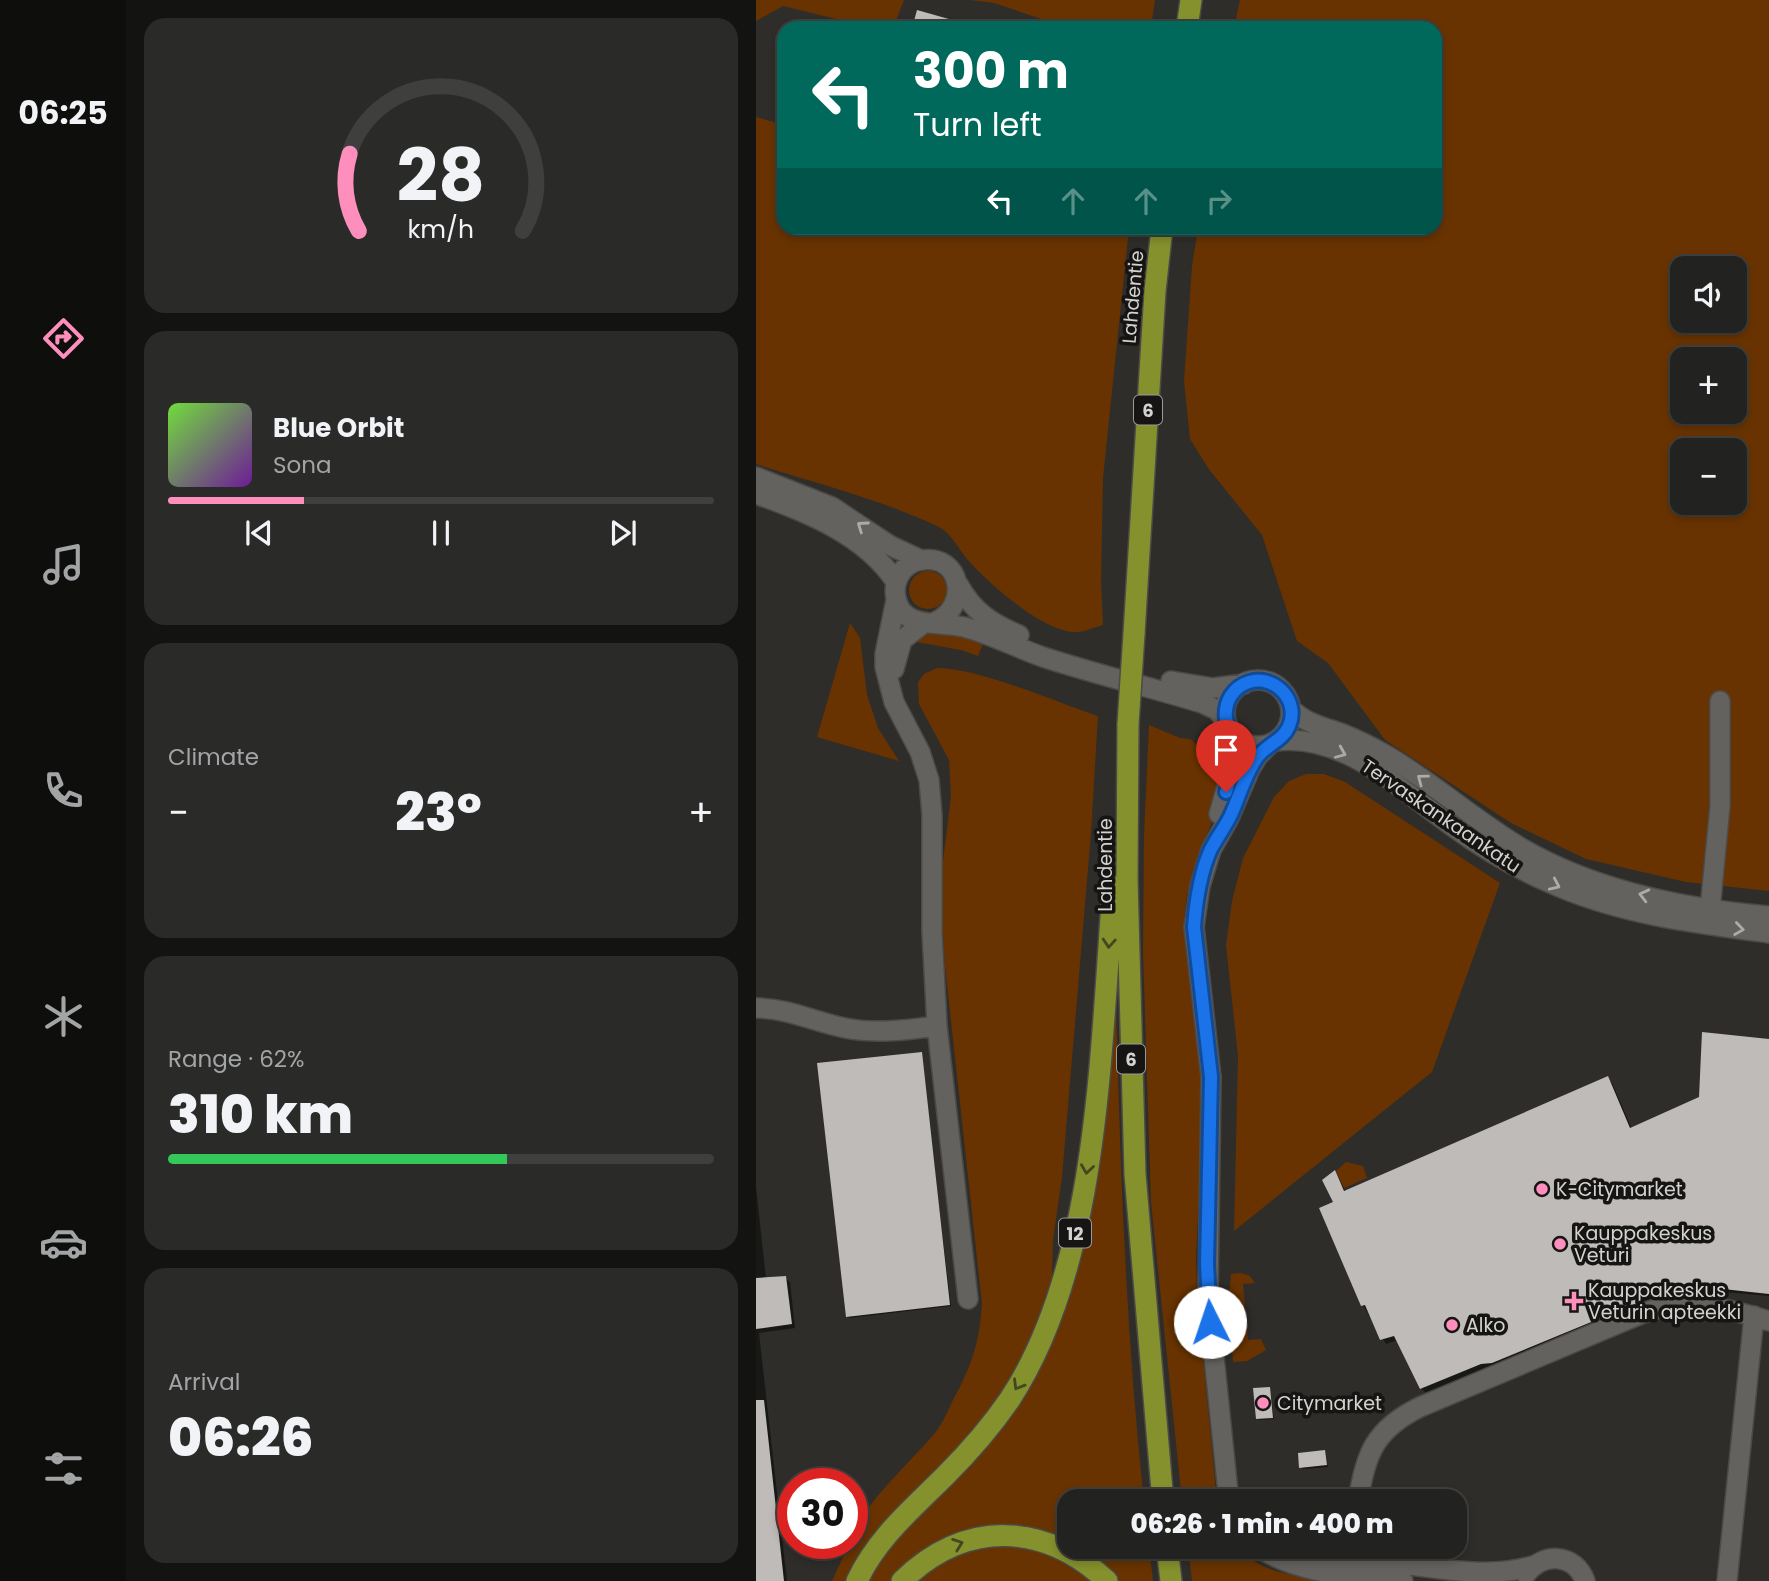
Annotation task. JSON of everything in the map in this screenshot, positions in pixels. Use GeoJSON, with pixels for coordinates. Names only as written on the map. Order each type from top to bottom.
{"type":"FeatureCollection","features":[{"type":"Feature","properties":{"kind":"highway"},"geometry":{"type":"LineString","coordinates":[[1188,21],[1191,0]]}},
{"type":"Feature","properties":{"kind":"highway","name":"Lahdentie"},"geometry":{"type":"LineString","coordinates":[[1161,235],[1155,291],[1128,724],[1127,879],[1136,1187],[1162,1489]]}},
{"type":"Feature","properties":{"kind":"highway","name":"12"},"geometry":{"type":"LineString","coordinates":[[857,1581],[888,1532],[991,1426],[1021,1381],[1046,1328],[1059,1293],[1082,1203],[1096,1107],[1112,904],[1127,879]]}},
{"type":"Feature","properties":{"kind":"highway"},"geometry":{"type":"LineString","coordinates":[[902,1581],[928,1559],[953,1545],[992,1535],[1009,1535],[1054,1545],[1076,1556],[1107,1581]]}},
{"type":"Feature","properties":{"kind":"highway"},"geometry":{"type":"LineString","coordinates":[[1168,1559],[1171,1581]]}},
{"type":"Feature","properties":{"kind":"street"},"geometry":{"type":"LineString","coordinates":[[756,477],[799,492],[832,508],[889,545],[921,560]]}},
{"type":"Feature","properties":{"kind":"street"},"geometry":{"type":"LineString","coordinates":[[756,494],[788,505],[838,530],[879,560],[906,616],[929,623],[978,631],[1044,657],[1202,703],[1216,710],[1240,741],[1250,746],[1273,743]]}},
{"type":"Feature","properties":{"kind":"street"},"geometry":{"type":"LineString","coordinates":[[968,1299],[937,1026],[929,780],[920,752],[894,702],[885,667],[896,591],[906,567],[931,559],[948,567],[972,607],[998,625],[1036,642],[1190,686],[1213,688],[1255,680],[1266,681],[1285,693],[1291,709],[1289,726],[1282,737],[1258,756],[1211,850]]}},
{"type":"Feature","properties":{"kind":"street"},"geometry":{"type":"LineString","coordinates":[[894,702],[892,682],[902,640],[949,614],[954,607],[957,583]]}},
{"type":"Feature","properties":{"kind":"street"},"geometry":{"type":"LineString","coordinates":[[1228,1489],[1208,1299],[1211,1077],[1194,927],[1200,886],[1230,776],[1229,727],[1225,710],[1228,699],[1244,684]]}},
{"type":"Feature","properties":{"kind":"street"},"geometry":{"type":"LineString","coordinates":[[1709,917],[1720,806],[1720,701]]}},
{"type":"Feature","properties":{"kind":"street","name":"Tervaskankaankatu"},"geometry":{"type":"LineString","coordinates":[[1291,709],[1303,720],[1371,746],[1403,765],[1462,809],[1549,863],[1609,886],[1769,933]]}},
{"type":"Feature","properties":{"kind":"street","name":"Tervaskankaankatu"},"geometry":{"type":"LineString","coordinates":[[1273,743],[1300,739],[1362,762],[1483,848],[1517,868],[1613,907],[1709,917],[1769,916]]}},
{"type":"Feature","properties":{"kind":"street"},"geometry":{"type":"LineString","coordinates":[[756,1009],[775,1009],[857,1030],[882,1031],[937,1026]]}},
{"type":"Feature","properties":{"kind":"street"},"geometry":{"type":"LineString","coordinates":[[1360,1489],[1367,1457],[1388,1427],[1400,1417],[1643,1312],[1683,1304],[1762,1319],[1727,1581]]}},
{"type":"Feature","properties":{"kind":"street"},"geometry":{"type":"LineString","coordinates":[[1372,1489],[1373,1460],[1381,1437]]}},
{"type":"Feature","properties":{"kind":"street"},"geometry":{"type":"LineString","coordinates":[[1367,1559],[1483,1574],[1528,1574],[1541,1560],[1561,1558],[1578,1568],[1586,1580]]}},
{"type":"Feature","properties":{"kind":"street"},"geometry":{"type":"LineString","coordinates":[[1281,1559],[1319,1571],[1356,1559]]}},
{"type":"Feature","properties":{"kind":"street"},"geometry":{"type":"LineString","coordinates":[[1361,1559],[1403,1581]]}},
{"type":"Feature","properties":{"kind":"shaded area"},"geometry":{"type":"Polygon","coordinates":[[[756,0],[904,0],[896,21],[844,21],[783,6],[756,21],[756,0]]]}},
{"type":"Feature","properties":{"kind":"shaded area"},"geometry":{"type":"Polygon","coordinates":[[[970,0],[1155,0],[1152,21],[1047,21],[994,3],[970,0]]]}},
{"type":"Feature","properties":{"kind":"shaded area"},"geometry":{"type":"Polygon","coordinates":[[[1240,0],[1769,0],[1769,891],[1686,882],[1586,859],[1511,823],[1385,740],[1328,663],[1297,641],[1262,535],[1208,468],[1190,439],[1184,381],[1192,266],[1197,235],[1442,235],[1442,21],[1236,21],[1240,0]]]}},
{"type":"Feature","properties":{"kind":"shaded area"},"geometry":{"type":"Polygon","coordinates":[[[756,117],[777,123],[777,235],[1128,235],[1103,478],[1103,625],[1077,632],[1049,625],[1018,605],[988,580],[943,529],[872,500],[756,464],[756,117]]]}},
{"type":"Feature","properties":{"kind":"shaded area"},"geometry":{"type":"Polygon","coordinates":[[[928,571],[941,577],[947,590],[941,603],[928,609],[915,603],[909,590],[915,577],[928,571]]]}},
{"type":"Feature","properties":{"kind":"shaded area"},"geometry":{"type":"Polygon","coordinates":[[[850,623],[860,638],[867,695],[878,728],[899,761],[817,737],[850,623]]]}},
{"type":"Feature","properties":{"kind":"shaded area"},"geometry":{"type":"Polygon","coordinates":[[[923,632],[973,636],[983,644],[978,656],[961,650],[911,641],[923,632]]]}},
{"type":"Feature","properties":{"kind":"shaded area"},"geometry":{"type":"Polygon","coordinates":[[[937,668],[975,674],[1098,716],[1091,833],[1062,1177],[1053,1240],[1052,1276],[1027,1353],[1008,1387],[976,1429],[914,1490],[883,1527],[868,1551],[868,1509],[942,1422],[970,1365],[977,1343],[982,1304],[945,966],[940,886],[951,796],[949,760],[919,704],[918,682],[924,674],[937,668]]]}},
{"type":"Feature","properties":{"kind":"shaded area"},"geometry":{"type":"Polygon","coordinates":[[[1149,725],[1180,738],[1191,739],[1212,764],[1225,770],[1218,807],[1187,895],[1184,919],[1204,1099],[1196,1256],[1197,1297],[1216,1489],[1181,1489],[1151,1202],[1143,952],[1149,725]]]}},
{"type":"Feature","properties":{"kind":"shaded area"},"geometry":{"type":"Polygon","coordinates":[[[1306,774],[1324,774],[1345,782],[1500,883],[1432,1072],[1234,1231],[1238,1056],[1226,945],[1232,901],[1243,858],[1274,797],[1289,781],[1306,774]]]}},
{"type":"Feature","properties":{"kind":"shaded area"},"geometry":{"type":"Polygon","coordinates":[[[1113,1000],[1116,1000],[1128,1314],[1143,1489],[1057,1489],[1057,1538],[1035,1530],[904,1567],[889,1581],[867,1581],[873,1569],[1045,1351],[1113,1000]]]}},
{"type":"Feature","properties":{"kind":"shaded area"},"geometry":{"type":"Polygon","coordinates":[[[1346,1162],[1363,1166],[1367,1178],[1344,1188],[1336,1171],[1346,1162]]]}},
{"type":"Feature","properties":{"kind":"shaded area"},"geometry":{"type":"Polygon","coordinates":[[[1231,1274],[1250,1276],[1255,1283],[1243,1284],[1248,1340],[1261,1339],[1266,1350],[1247,1361],[1233,1362],[1229,1298],[1231,1274]]]}},
{"type":"Feature","properties":{"kind":"shaded area"},"geometry":{"type":"Polygon","coordinates":[[[1003,1543],[1046,1550],[1094,1581],[912,1581],[955,1556],[1003,1543]]]}},
{"type":"Feature","properties":{"kind":"shaded area"},"geometry":{"type":"Polygon","coordinates":[[[842,1559],[863,1559],[849,1581],[832,1581],[842,1559]]]}},
{"type":"Feature","properties":{"kind":"shaded area"},"geometry":{"type":"Polygon","coordinates":[[[1094,1559],[1150,1559],[1153,1581],[1119,1581],[1094,1559]]]}},
{"type":"Feature","properties":{"kind":"shaded area"},"geometry":{"type":"Polygon","coordinates":[[[1189,1559],[1250,1559],[1272,1570],[1342,1581],[1192,1581],[1189,1559]]]}},
{"type":"Feature","properties":{"kind":"building"},"geometry":{"type":"Polygon","coordinates":[[[917,10],[956,21],[914,21],[917,10]]]}},
{"type":"Feature","properties":{"kind":"building","name":"Kauppakeskus Veturi"},"geometry":{"type":"Polygon","coordinates":[[[1702,1032],[1769,1039],[1769,1294],[1686,1285],[1676,1287],[1492,1363],[1481,1364],[1420,1389],[1394,1336],[1380,1340],[1365,1305],[1361,1306],[1319,1208],[1333,1202],[1322,1180],[1335,1170],[1344,1191],[1608,1076],[1630,1128],[1699,1097],[1702,1032]]]}},
{"type":"Feature","properties":{"kind":"building"},"geometry":{"type":"Polygon","coordinates":[[[922,1052],[950,1305],[846,1317],[817,1063],[922,1052]]]}},
{"type":"Feature","properties":{"kind":"building"},"geometry":{"type":"Polygon","coordinates":[[[786,1276],[792,1324],[756,1329],[756,1278],[786,1276]]]}},
{"type":"Feature","properties":{"kind":"building","name":"Citymarket"},"geometry":{"type":"Polygon","coordinates":[[[1270,1387],[1273,1418],[1256,1419],[1253,1388],[1270,1387]]]}},
{"type":"Feature","properties":{"kind":"building"},"geometry":{"type":"Polygon","coordinates":[[[756,1400],[764,1400],[777,1518],[777,1559],[782,1559],[784,1581],[756,1581],[756,1400]]]}},
{"type":"Feature","properties":{"kind":"building"},"geometry":{"type":"Polygon","coordinates":[[[1325,1450],[1327,1465],[1299,1468],[1298,1453],[1325,1450]]]}},
{"type":"Feature","properties":{"kind":"place","name":"K-Citymarket"},"geometry":{"type":"Point","coordinates":[1542,1189]}},
{"type":"Feature","properties":{"kind":"place","name":"Kauppakeskus Veturi"},"geometry":{"type":"Point","coordinates":[1560,1244]}},
{"type":"Feature","properties":{"kind":"place","name":"Kauppakeskus Veturin apteekki"},"geometry":{"type":"Point","coordinates":[1574,1301]}},
{"type":"Feature","properties":{"kind":"place","name":"Alko"},"geometry":{"type":"Point","coordinates":[1452,1325]}},
{"type":"Feature","properties":{"kind":"place","name":"Citymarket"},"geometry":{"type":"Point","coordinates":[1263,1403]}},
{"type":"Feature","properties":{"kind":"route"},"geometry":{"type":"LineString","coordinates":[[1210,1322],[1207,1264],[1211,1077],[1194,927],[1204,867],[1211,850],[1258,756],[1282,737],[1289,726],[1292,715],[1287,696],[1277,686],[1266,681],[1255,680],[1244,684],[1228,699],[1225,710],[1231,733],[1232,763],[1226,792]]}}]}
